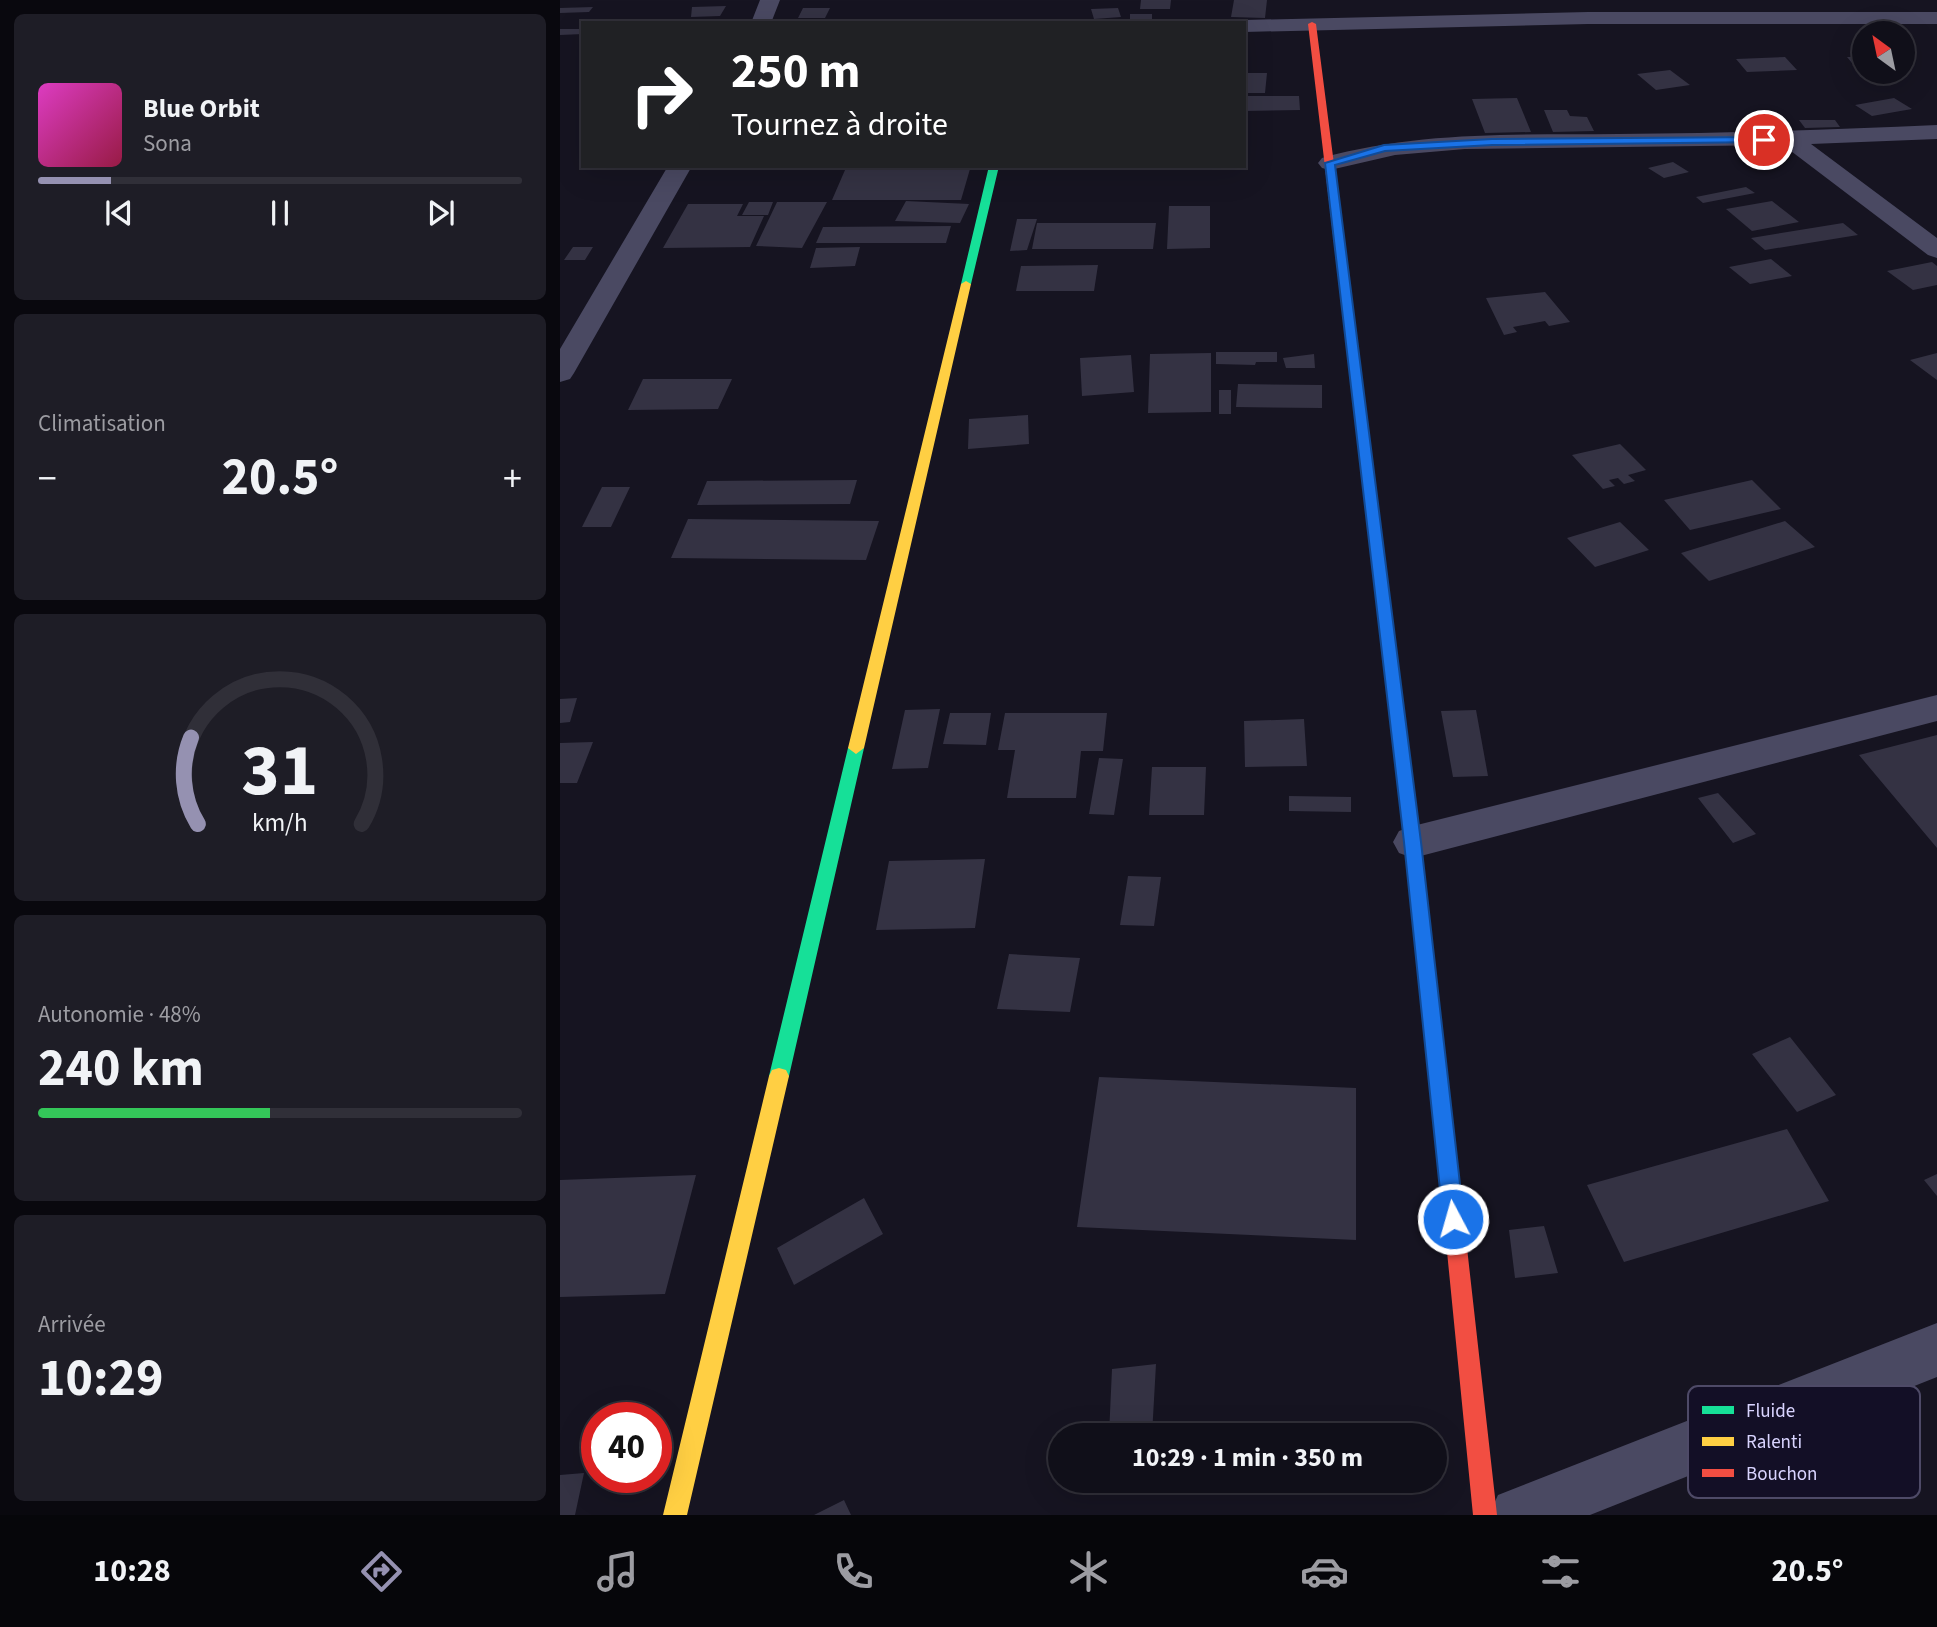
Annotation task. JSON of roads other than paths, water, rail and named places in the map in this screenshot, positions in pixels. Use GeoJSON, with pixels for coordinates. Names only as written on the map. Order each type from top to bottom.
{"type":"FeatureCollection","features":[{"type":"Feature","properties":{"kind":"street"},"geometry":{"type":"LineString","coordinates":[[762,21],[771,0]]}},
{"type":"Feature","properties":{"kind":"street"},"geometry":{"type":"LineString","coordinates":[[1246,26],[1592,9],[1937,18]]}},
{"type":"Feature","properties":{"kind":"street"},"geometry":{"type":"LineString","coordinates":[[1312,24],[1413,842],[1485,1515]]}},
{"type":"Feature","properties":{"kind":"street"},"geometry":{"type":"LineString","coordinates":[[1329,163],[1384,148],[1492,142],[1791,140],[1937,132]]}},
{"type":"Feature","properties":{"kind":"street"},"geometry":{"type":"LineString","coordinates":[[1791,140],[1937,250]]}},
{"type":"Feature","properties":{"kind":"street"},"geometry":{"type":"LineString","coordinates":[[560,373],[679,168]]}},
{"type":"Feature","properties":{"kind":"street"},"geometry":{"type":"LineString","coordinates":[[675,1515],[994,168]]}},
{"type":"Feature","properties":{"kind":"street"},"geometry":{"type":"LineString","coordinates":[[1413,842],[1937,708]]}},
{"type":"Feature","properties":{"kind":"street"},"geometry":{"type":"LineString","coordinates":[[1846,1386],[1937,1350]]}},
{"type":"Feature","properties":{"kind":"street"},"geometry":{"type":"LineString","coordinates":[[1518,1515],[1688,1448]]}}]}
